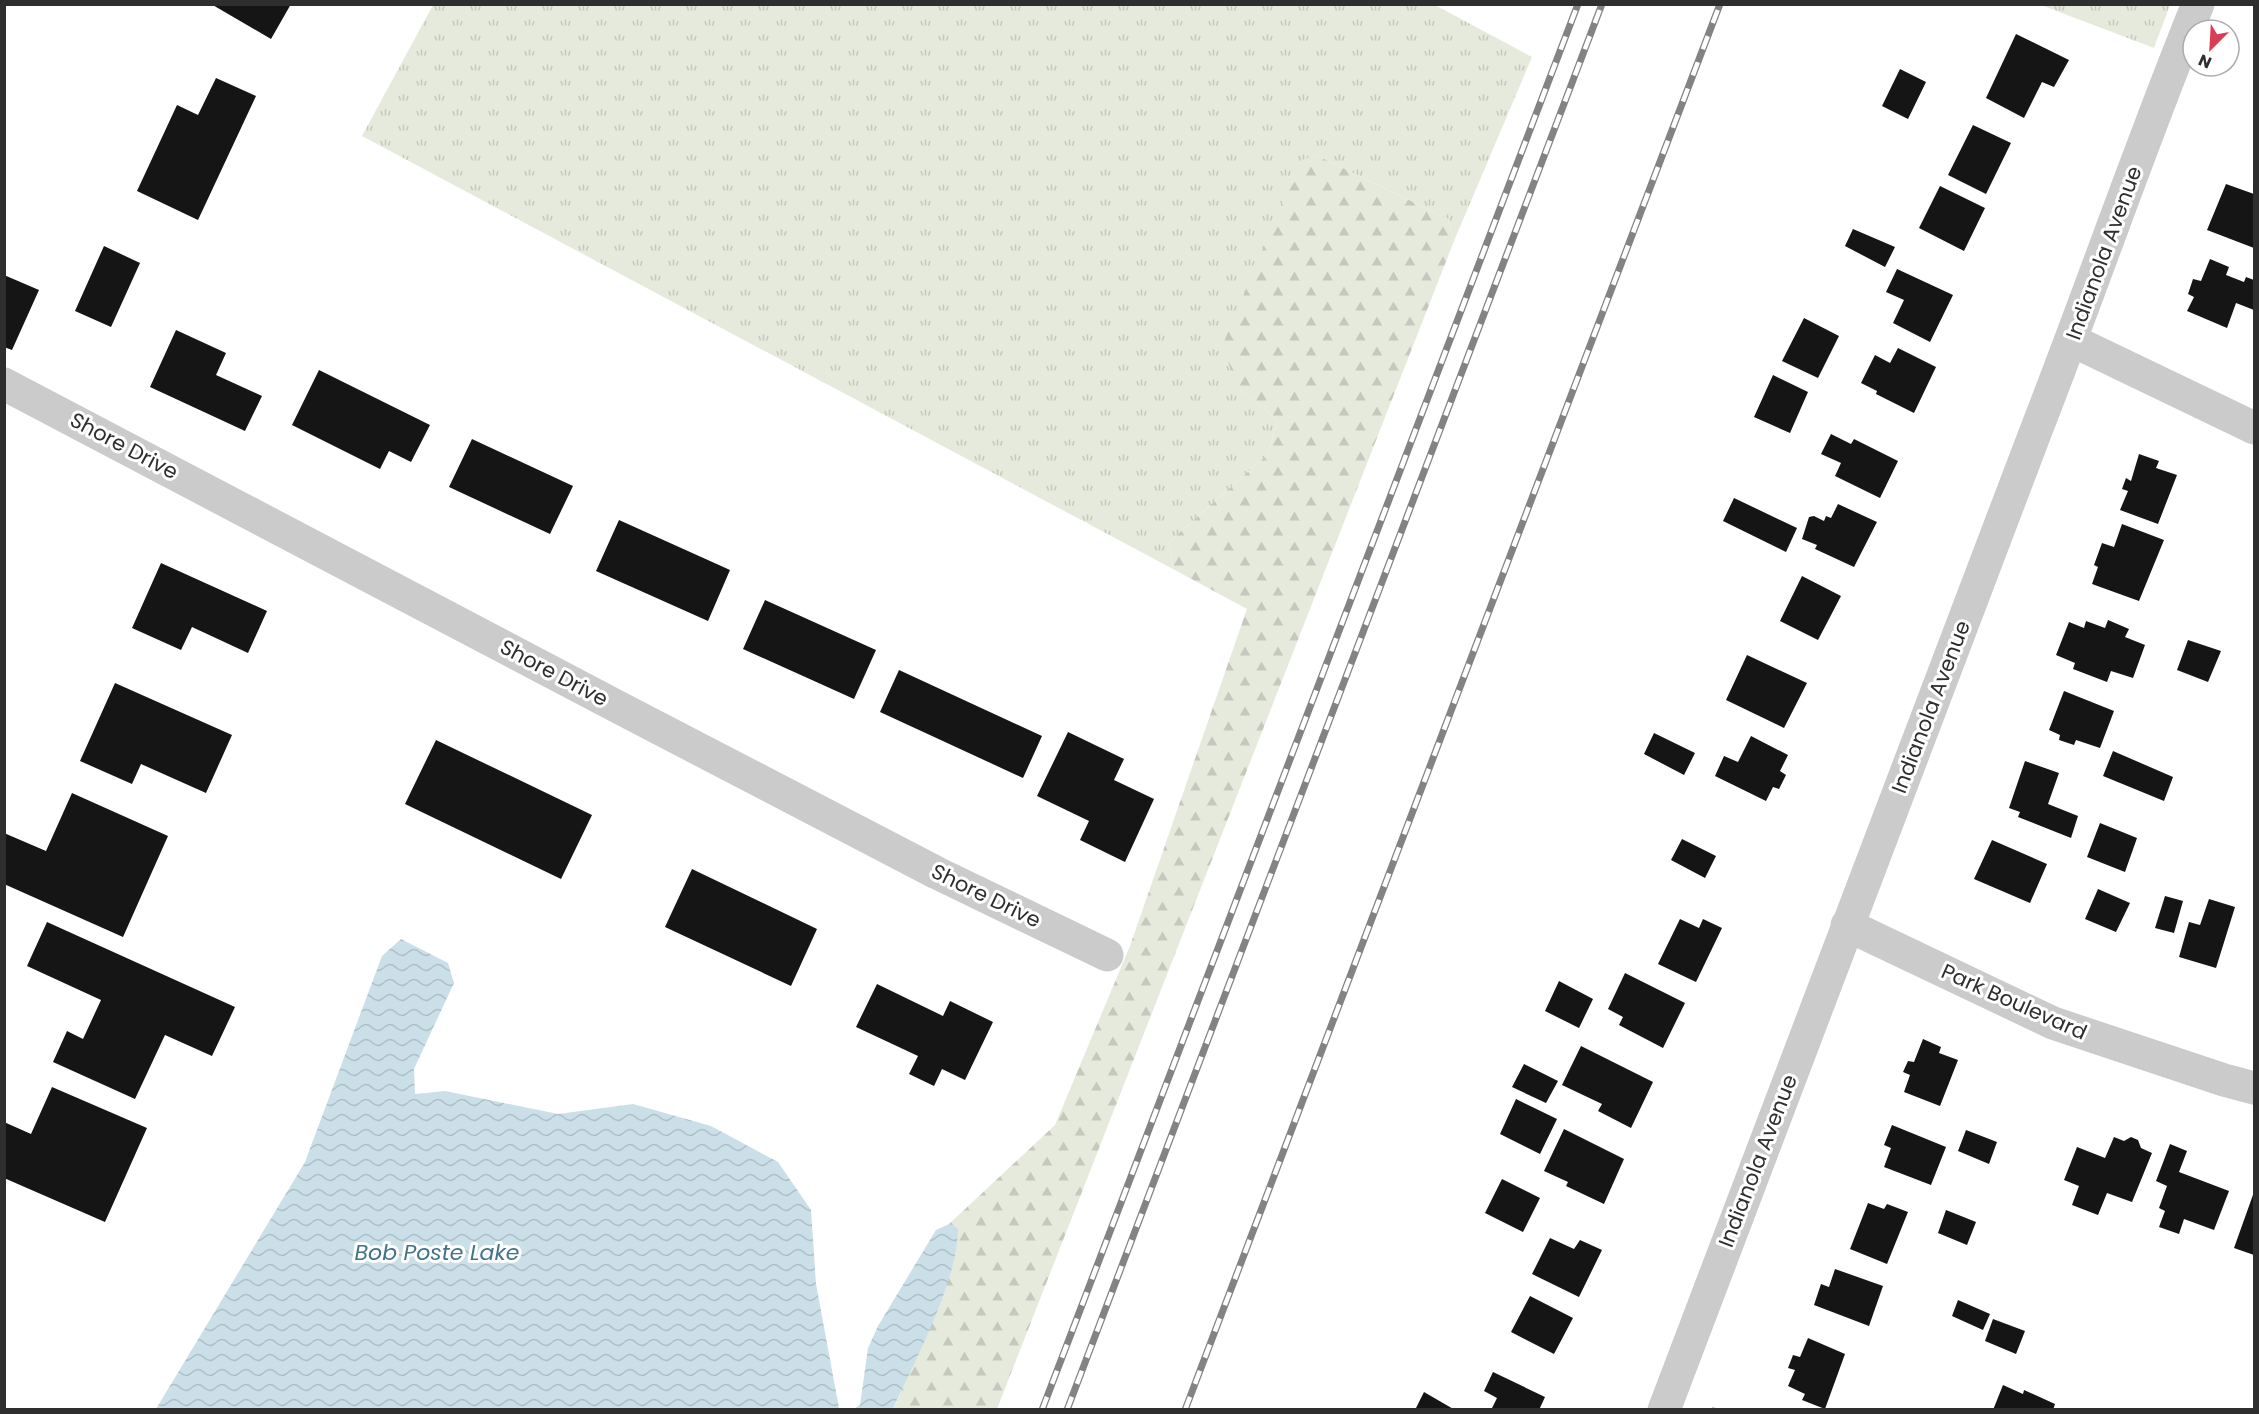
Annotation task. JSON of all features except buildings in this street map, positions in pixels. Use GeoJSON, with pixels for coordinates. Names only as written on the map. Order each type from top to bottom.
{"type":"FeatureCollection","features":[{"type":"Feature","properties":{"kind":"street","name":"Indianola Avenue"},"geometry":{"type":"LineString","coordinates":[[1665,1410],[2198,4]]}},
{"type":"Feature","properties":{"kind":"street"},"geometry":{"type":"LineString","coordinates":[[2071,340],[2254,428]]}},
{"type":"Feature","properties":{"kind":"street","name":"Shore Drive"},"geometry":{"type":"LineString","coordinates":[[4,384],[628,713],[937,873],[1107,956]]}},
{"type":"Feature","properties":{"kind":"street","name":"Park Boulevard"},"geometry":{"type":"LineString","coordinates":[[1847,925],[2053,1023],[2254,1088]]}},
{"type":"Feature","properties":{"kind":"green space"},"geometry":{"type":"Polygon","coordinates":[[[1433,4],[1532,57],[1454,241],[1448,219],[1316,155],[1235,385],[1277,420],[1268,454],[1169,542],[1173,569],[362,136],[433,5],[1433,4]]]}},
{"type":"Feature","properties":{"kind":"green space"},"geometry":{"type":"Polygon","coordinates":[[[2041,5],[2170,5],[2154,48],[2041,5]]]}},
{"type":"Feature","properties":{"kind":"green space"},"geometry":{"type":"Polygon","coordinates":[[[1316,155],[1448,219],[1454,241],[997,1409],[893,1410],[942,1297],[958,1228],[949,1224],[1055,1125],[1130,946],[1247,609],[1173,569],[1169,542],[1268,454],[1277,420],[1235,385],[1223,344],[1291,181],[1302,160],[1316,155]]]}},
{"type":"Feature","properties":{"kind":"water","name":"Bob Poste Lake"},"geometry":{"type":"Polygon","coordinates":[[[401,939],[448,963],[454,983],[414,1069],[415,1094],[445,1091],[558,1114],[633,1104],[711,1126],[778,1162],[811,1210],[816,1284],[841,1409],[156,1409],[305,1162],[382,956],[401,939]]]}},
{"type":"Feature","properties":{"kind":"water"},"geometry":{"type":"Polygon","coordinates":[[[949,1224],[958,1228],[951,1272],[934,1320],[893,1409],[854,1409],[860,1405],[868,1348],[878,1326],[936,1230],[949,1224]]]}},
{"type":"Feature","properties":{"kind":"railway"},"geometry":{"type":"LineString","coordinates":[[1042,1410],[1578,4]]}},
{"type":"Feature","properties":{"kind":"railway"},"geometry":{"type":"LineString","coordinates":[[1067,1410],[1602,4]]}},
{"type":"Feature","properties":{"kind":"railway"},"geometry":{"type":"LineString","coordinates":[[1185,1410],[1720,4]]}}]}
